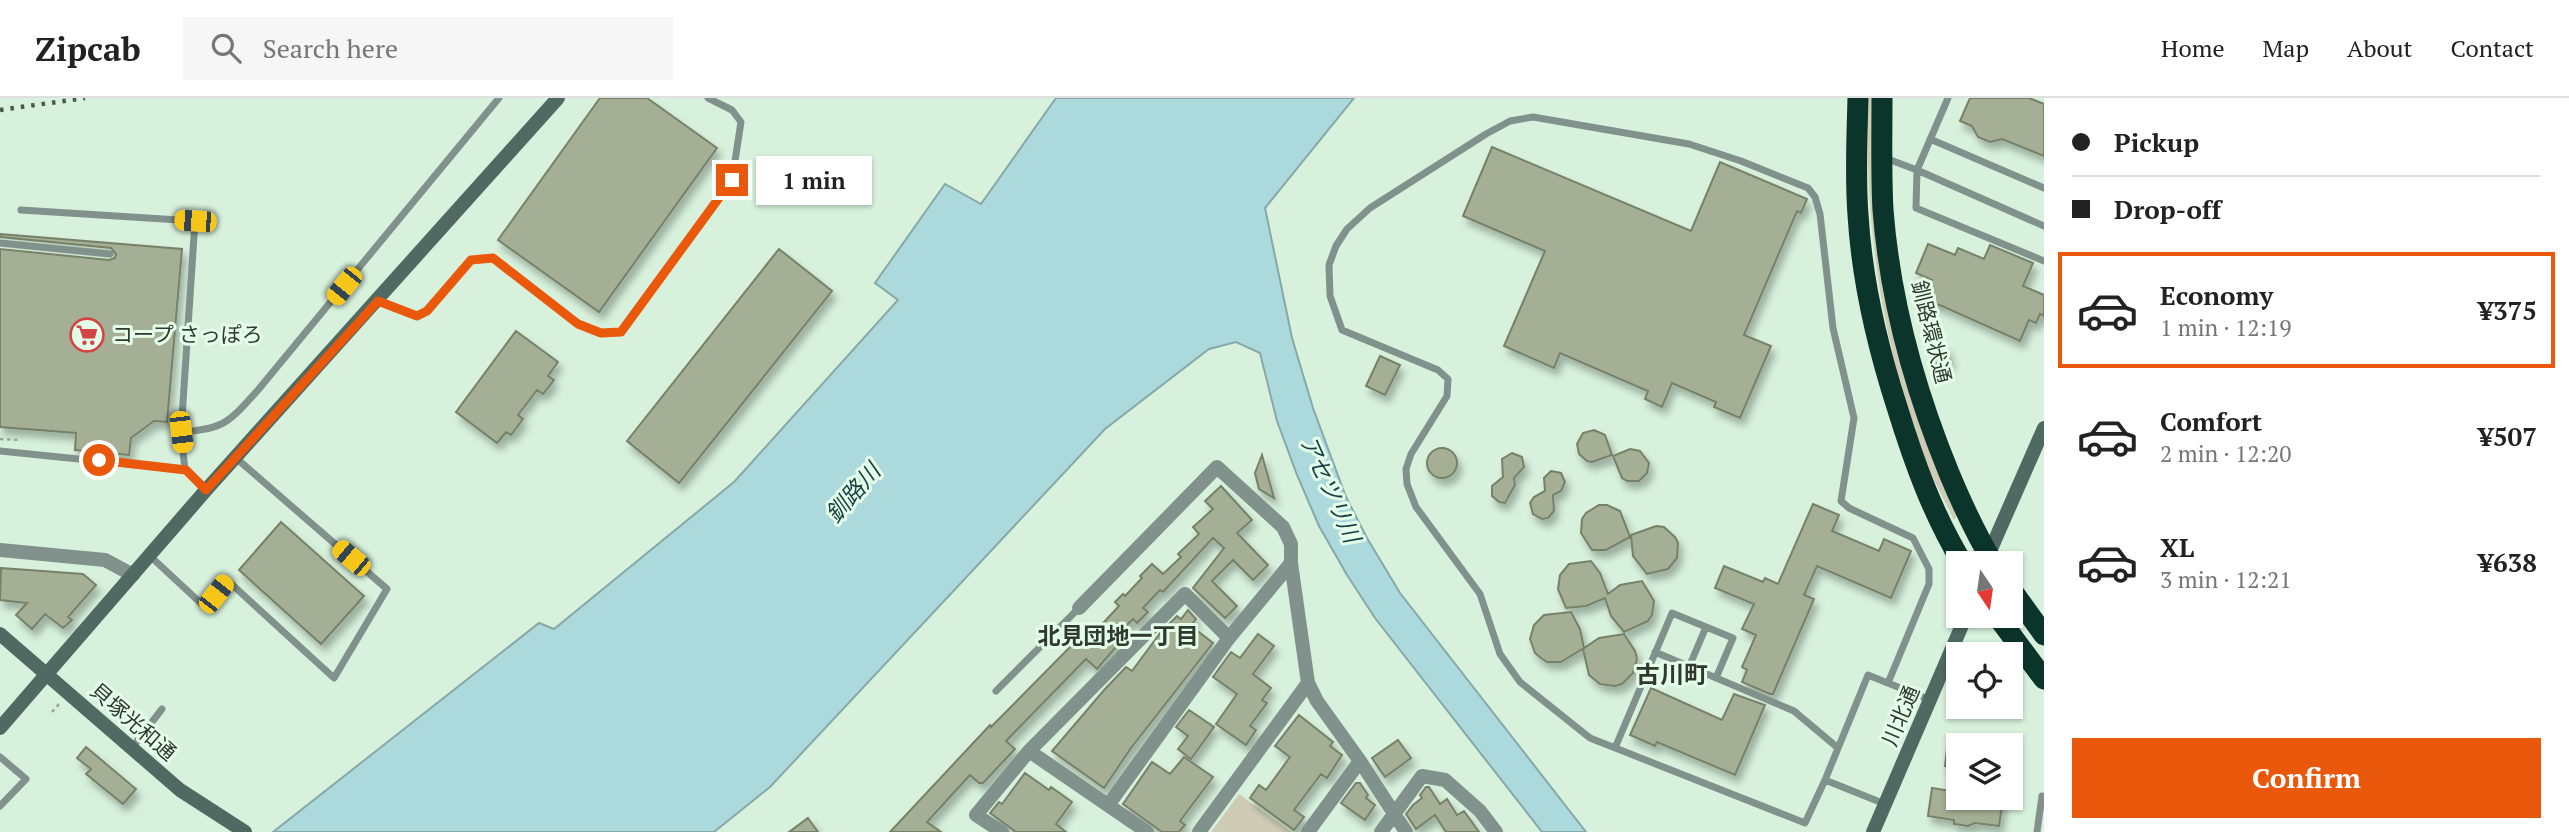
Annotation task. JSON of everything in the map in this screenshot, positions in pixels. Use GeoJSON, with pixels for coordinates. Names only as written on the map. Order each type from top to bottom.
{"type":"FeatureCollection","features":[{"type":"Feature","properties":{"kind":"highway"},"geometry":{"type":"LineString","coordinates":[[1858,98],[1857,214],[1876,339],[1908,444],[1931,504],[1956,551]]}},
{"type":"Feature","properties":{"kind":"highway","name":"釧路環状通"},"geometry":{"type":"LineString","coordinates":[[1882,98],[1883,210],[1890,265],[1916,382],[1934,437],[1985,551]]}},
{"type":"Feature","properties":{"kind":"highway"},"geometry":{"type":"LineString","coordinates":[[2023,606],[2044,635]]}},
{"type":"Feature","properties":{"kind":"highway"},"geometry":{"type":"LineString","coordinates":[[2006,628],[2044,679]]}},
{"type":"Feature","properties":{"kind":"street"},"geometry":{"type":"LineString","coordinates":[[0,728],[206,490],[558,98]]}},
{"type":"Feature","properties":{"kind":"street"},"geometry":{"type":"LineString","coordinates":[[1993,551],[2044,428]]}},
{"type":"Feature","properties":{"kind":"street"},"geometry":{"type":"LineString","coordinates":[[1079,608],[1217,467],[1283,527],[1291,544],[1291,564],[1308,683],[1317,701],[1406,832]]}},
{"type":"Feature","properties":{"kind":"street"},"geometry":{"type":"LineString","coordinates":[[0,550],[105,560],[133,575]]}},
{"type":"Feature","properties":{"kind":"street"},"geometry":{"type":"LineString","coordinates":[[1109,804],[1229,638],[1291,564]]}},
{"type":"Feature","properties":{"kind":"street"},"geometry":{"type":"LineString","coordinates":[[992,829],[976,814],[1029,751],[1185,594],[1229,638]]}},
{"type":"Feature","properties":{"kind":"street","name":"川北通"},"geometry":{"type":"LineString","coordinates":[[1874,832],[1961,628]]}},
{"type":"Feature","properties":{"kind":"street","name":"貝塚光和通"},"geometry":{"type":"LineString","coordinates":[[0,634],[180,790],[245,832]]}},
{"type":"Feature","properties":{"kind":"street"},"geometry":{"type":"LineString","coordinates":[[1199,832],[1308,683]]}},
{"type":"Feature","properties":{"kind":"street"},"geometry":{"type":"LineString","coordinates":[[1029,751],[1147,832]]}},
{"type":"Feature","properties":{"kind":"street"},"geometry":{"type":"LineString","coordinates":[[1308,832],[1360,761]]}},
{"type":"Feature","properties":{"kind":"street"},"geometry":{"type":"LineString","coordinates":[[1381,832],[1422,776],[1445,780],[1480,811],[1496,832]]}},
{"type":"Feature","properties":{"kind":"lane"},"geometry":{"type":"LineString","coordinates":[[181,432],[212,430],[234,416],[499,98]]}},
{"type":"Feature","properties":{"kind":"lane"},"geometry":{"type":"LineString","coordinates":[[378,301],[417,316],[427,311],[471,260],[493,258],[578,324],[601,333],[621,332],[732,180],[741,122],[732,110],[708,98]]}},
{"type":"Feature","properties":{"kind":"lane"},"geometry":{"type":"LineString","coordinates":[[1948,98],[1917,170],[1916,208],[2044,261]]}},
{"type":"Feature","properties":{"kind":"lane"},"geometry":{"type":"LineString","coordinates":[[1888,683],[1928,584],[1929,569],[1925,556],[1913,538],[1849,508],[1841,501],[1854,418],[1833,328],[1820,214],[1815,197],[1808,188],[1689,144],[1533,117],[1510,121],[1370,208],[1348,229],[1336,246],[1329,265],[1330,296],[1342,330],[1438,370],[1448,379],[1447,396],[1411,454],[1406,469],[1407,484],[1416,507],[1480,594],[1500,654],[1520,682],[1590,738],[1805,823],[1868,675],[1930,700]]}},
{"type":"Feature","properties":{"kind":"lane"},"geometry":{"type":"LineString","coordinates":[[1930,139],[2044,188]]}},
{"type":"Feature","properties":{"kind":"lane"},"geometry":{"type":"LineString","coordinates":[[1882,156],[2044,226]]}},
{"type":"Feature","properties":{"kind":"lane"},"geometry":{"type":"LineString","coordinates":[[21,210],[195,221],[181,432],[185,470]]}},
{"type":"Feature","properties":{"kind":"lane"},"geometry":{"type":"LineString","coordinates":[[0,243],[110,254]]}},
{"type":"Feature","properties":{"kind":"lane"},"geometry":{"type":"LineString","coordinates":[[0,451],[185,470],[206,490]]}},
{"type":"Feature","properties":{"kind":"lane"},"geometry":{"type":"LineString","coordinates":[[150,555],[206,608],[227,580],[334,678],[387,589],[236,458]]}},
{"type":"Feature","properties":{"kind":"lane"},"geometry":{"type":"LineString","coordinates":[[996,691],[1079,608]]}},
{"type":"Feature","properties":{"kind":"lane"},"geometry":{"type":"LineString","coordinates":[[1615,748],[1672,613],[1733,638],[1716,678]]}},
{"type":"Feature","properties":{"kind":"lane"},"geometry":{"type":"LineString","coordinates":[[1689,667],[1706,627]]}},
{"type":"Feature","properties":{"kind":"lane"},"geometry":{"type":"LineString","coordinates":[[1655,652],[1794,711],[1838,748]]}},
{"type":"Feature","properties":{"kind":"lane"},"geometry":{"type":"LineString","coordinates":[[131,749],[162,709]]}},
{"type":"Feature","properties":{"kind":"lane"},"geometry":{"type":"LineString","coordinates":[[0,757],[26,779],[0,806]]}},
{"type":"Feature","properties":{"kind":"lane"},"geometry":{"type":"LineString","coordinates":[[1825,780],[1886,804]]}},
{"type":"Feature","properties":{"kind":"lane"},"geometry":{"type":"LineString","coordinates":[[2037,832],[2042,796]]}},
{"type":"Feature","properties":{"kind":"path"},"geometry":{"type":"LineString","coordinates":[[0,439],[20,440]]}},
{"type":"Feature","properties":{"kind":"shaded area"},"geometry":{"type":"Polygon","coordinates":[[[1868,98],[1875,98],[1890,321],[1905,380],[1930,454],[1957,514],[1954,520],[1934,481],[1909,414],[1886,325],[1878,280],[1869,189],[1868,98]]]}},
{"type":"Feature","properties":{"kind":"shaded area"},"geometry":{"type":"Polygon","coordinates":[[[1239,794],[1291,832],[1211,832],[1239,794]]]}},
{"type":"Feature","properties":{"kind":"water"},"geometry":{"type":"Polygon","coordinates":[[[1056,98],[1354,98],[1265,208],[1292,338],[1313,408],[1346,497],[1400,593],[1586,832],[1542,832],[1375,618],[1319,526],[1277,421],[1260,353],[1236,342],[1209,349],[1105,429],[770,787],[714,832],[273,832],[539,623],[554,629],[734,482],[898,300],[875,283],[945,184],[981,204],[1056,98]]]}},
{"type":"Feature","properties":{"kind":"building"},"geometry":{"type":"Polygon","coordinates":[[[600,98],[647,98],[717,148],[599,312],[498,240],[600,98]]]}},
{"type":"Feature","properties":{"kind":"building"},"geometry":{"type":"Polygon","coordinates":[[[1970,98],[2029,98],[2044,104],[2044,156],[2002,139],[1990,142],[1978,137],[1972,126],[1960,121],[1970,98]]]}},
{"type":"Feature","properties":{"kind":"building"},"geometry":{"type":"Polygon","coordinates":[[[1492,147],[1691,231],[1720,162],[1807,199],[1801,213],[1797,211],[1744,335],[1771,346],[1740,418],[1714,407],[1716,402],[1672,383],[1662,407],[1645,399],[1648,391],[1560,353],[1554,368],[1504,346],[1545,251],[1463,216],[1492,147]]]}},
{"type":"Feature","properties":{"kind":"building","name":"コープ さっぽろ"},"geometry":{"type":"Polygon","coordinates":[[[0,234],[182,249],[167,422],[154,421],[131,438],[129,455],[75,450],[76,433],[0,427],[0,249],[109,260],[115,258],[116,254],[111,248],[0,237],[0,234]]]}},
{"type":"Feature","properties":{"kind":"building"},"geometry":{"type":"Polygon","coordinates":[[[1928,244],[1955,255],[1958,248],[1984,259],[1990,245],[2033,263],[2023,286],[2044,295],[2044,316],[2040,314],[2036,323],[2029,320],[2020,341],[1923,300],[1932,280],[1916,273],[1928,244]]]}},
{"type":"Feature","properties":{"kind":"building"},"geometry":{"type":"Polygon","coordinates":[[[779,249],[832,291],[679,483],[627,441],[779,249]]]}},
{"type":"Feature","properties":{"kind":"building"},"geometry":{"type":"Polygon","coordinates":[[[516,331],[558,362],[548,376],[554,380],[543,394],[537,390],[518,415],[523,419],[511,435],[506,432],[497,443],[456,412],[516,331]]]}},
{"type":"Feature","properties":{"kind":"building"},"geometry":{"type":"Polygon","coordinates":[[[1946,346],[1950,362],[1937,365],[1933,349],[1946,346]]]}},
{"type":"Feature","properties":{"kind":"building"},"geometry":{"type":"Polygon","coordinates":[[[1380,356],[1400,365],[1385,395],[1366,386],[1380,356]]]}},
{"type":"Feature","properties":{"kind":"building"},"geometry":{"type":"Polygon","coordinates":[[[1594,430],[1605,435],[1612,455],[1592,462],[1579,454],[1577,444],[1583,433],[1594,430]]]}},
{"type":"Feature","properties":{"kind":"building"},"geometry":{"type":"Polygon","coordinates":[[[1442,448],[1453,452],[1457,463],[1453,474],[1442,478],[1431,474],[1427,463],[1431,452],[1442,448]]]}},
{"type":"Feature","properties":{"kind":"building"},"geometry":{"type":"Polygon","coordinates":[[[1630,449],[1640,451],[1649,463],[1647,473],[1639,481],[1622,478],[1613,456],[1630,449]]]}},
{"type":"Feature","properties":{"kind":"building"},"geometry":{"type":"Polygon","coordinates":[[[1512,453],[1522,457],[1524,467],[1514,478],[1515,485],[1505,503],[1499,502],[1492,496],[1492,486],[1503,477],[1502,459],[1512,453]]]}},
{"type":"Feature","properties":{"kind":"building"},"geometry":{"type":"Polygon","coordinates":[[[1262,455],[1274,498],[1259,489],[1255,473],[1262,455]]]}},
{"type":"Feature","properties":{"kind":"building"},"geometry":{"type":"Polygon","coordinates":[[[1551,471],[1561,473],[1565,482],[1561,491],[1553,495],[1554,511],[1548,518],[1542,519],[1533,514],[1530,503],[1534,497],[1545,491],[1544,478],[1551,471]]]}},
{"type":"Feature","properties":{"kind":"building"},"geometry":{"type":"Polygon","coordinates":[[[1221,486],[1252,520],[1237,533],[1268,565],[1253,580],[1233,560],[1212,581],[1237,606],[1225,618],[1193,588],[1224,548],[1213,538],[1163,592],[1160,590],[1143,608],[1148,612],[1137,623],[1133,619],[1116,636],[1121,641],[1097,669],[1086,659],[1006,741],[1015,749],[983,783],[970,775],[927,822],[941,832],[890,832],[990,725],[991,727],[1071,646],[1084,629],[1091,636],[1119,606],[1115,602],[1123,594],[1125,596],[1152,564],[1163,574],[1181,557],[1178,554],[1199,534],[1193,527],[1213,509],[1205,501],[1221,486]]]}},
{"type":"Feature","properties":{"kind":"building"},"geometry":{"type":"Polygon","coordinates":[[[1813,504],[1839,515],[1832,531],[1879,551],[1884,539],[1911,551],[1891,598],[1817,566],[1804,595],[1814,599],[1773,694],[1770,694],[1742,682],[1747,670],[1742,667],[1756,635],[1742,629],[1754,604],[1715,588],[1724,566],[1763,582],[1765,578],[1778,584],[1813,504]]]}},
{"type":"Feature","properties":{"kind":"building"},"geometry":{"type":"Polygon","coordinates":[[[1599,505],[1607,505],[1620,511],[1630,537],[1606,550],[1592,550],[1581,533],[1582,519],[1599,505]]]}},
{"type":"Feature","properties":{"kind":"building"},"geometry":{"type":"Polygon","coordinates":[[[281,522],[364,596],[321,644],[239,570],[281,522]]]}},
{"type":"Feature","properties":{"kind":"building"},"geometry":{"type":"Polygon","coordinates":[[[1656,526],[1664,527],[1675,537],[1678,543],[1677,558],[1668,569],[1647,574],[1633,556],[1631,535],[1656,526]]]}},
{"type":"Feature","properties":{"kind":"building"},"geometry":{"type":"Polygon","coordinates":[[[1591,561],[1600,573],[1608,594],[1620,585],[1642,581],[1654,601],[1652,615],[1648,621],[1624,632],[1611,616],[1605,598],[1586,606],[1566,608],[1558,589],[1560,575],[1569,564],[1591,561]]]}},
{"type":"Feature","properties":{"kind":"building"},"geometry":{"type":"Polygon","coordinates":[[[1,568],[83,574],[96,585],[68,617],[72,620],[63,628],[45,614],[32,629],[16,615],[27,603],[0,600],[1,568]]]}},
{"type":"Feature","properties":{"kind":"building"},"geometry":{"type":"Polygon","coordinates":[[[1188,610],[1196,619],[1191,626],[1213,643],[1131,748],[1104,788],[1052,751],[1126,667],[1132,671],[1161,632],[1177,616],[1181,619],[1188,610]]]}},
{"type":"Feature","properties":{"kind":"building"},"geometry":{"type":"Polygon","coordinates":[[[1571,612],[1580,629],[1584,648],[1561,662],[1547,662],[1535,653],[1530,639],[1534,625],[1544,615],[1571,612]]]}},
{"type":"Feature","properties":{"kind":"building"},"geometry":{"type":"Polygon","coordinates":[[[1258,634],[1274,646],[1253,674],[1271,688],[1262,700],[1267,703],[1250,726],[1256,730],[1246,745],[1216,724],[1237,694],[1213,677],[1231,652],[1240,658],[1258,634]]]}},
{"type":"Feature","properties":{"kind":"building"},"geometry":{"type":"Polygon","coordinates":[[[1624,634],[1637,659],[1633,673],[1622,684],[1600,684],[1589,675],[1583,649],[1599,638],[1624,634]]]}},
{"type":"Feature","properties":{"kind":"building"},"geometry":{"type":"Polygon","coordinates":[[[1651,688],[1722,720],[1734,694],[1765,705],[1735,775],[1657,742],[1655,746],[1630,735],[1651,688]]]}},
{"type":"Feature","properties":{"kind":"building"},"geometry":{"type":"Polygon","coordinates":[[[1189,710],[1214,727],[1191,759],[1178,749],[1188,736],[1176,727],[1189,710]]]}},
{"type":"Feature","properties":{"kind":"building"},"geometry":{"type":"Polygon","coordinates":[[[1299,715],[1333,742],[1330,746],[1342,755],[1327,778],[1321,774],[1294,810],[1304,817],[1294,830],[1250,798],[1259,785],[1266,790],[1290,757],[1275,746],[1299,715]]]}},
{"type":"Feature","properties":{"kind":"building"},"geometry":{"type":"Polygon","coordinates":[[[1398,740],[1411,758],[1385,777],[1372,758],[1398,740]]]}},
{"type":"Feature","properties":{"kind":"building"},"geometry":{"type":"Polygon","coordinates":[[[86,747],[136,789],[123,804],[86,774],[91,769],[77,758],[86,747]]]}},
{"type":"Feature","properties":{"kind":"building"},"geometry":{"type":"Polygon","coordinates":[[[1184,757],[1213,777],[1180,821],[1185,825],[1179,832],[1162,832],[1123,804],[1152,762],[1170,774],[1184,757]]]}},
{"type":"Feature","properties":{"kind":"building"},"geometry":{"type":"Polygon","coordinates":[[[1025,773],[1072,802],[1056,824],[1066,832],[1016,832],[990,813],[999,802],[1002,804],[1025,773]]]}},
{"type":"Feature","properties":{"kind":"building"},"geometry":{"type":"Polygon","coordinates":[[[1356,783],[1360,783],[1368,795],[1366,798],[1375,805],[1365,820],[1341,803],[1356,783]]]}},
{"type":"Feature","properties":{"kind":"building"},"geometry":{"type":"Polygon","coordinates":[[[1429,787],[1440,804],[1447,799],[1457,815],[1464,811],[1479,832],[1446,832],[1435,815],[1416,829],[1406,814],[1422,798],[1420,795],[1429,787]]]}},
{"type":"Feature","properties":{"kind":"building"},"geometry":{"type":"Polygon","coordinates":[[[1932,788],[1946,790],[1946,810],[2001,810],[1999,826],[1975,823],[1968,826],[1954,824],[1954,820],[1928,816],[1932,788]]]}},
{"type":"Feature","properties":{"kind":"building"},"geometry":{"type":"Polygon","coordinates":[[[808,818],[818,832],[789,832],[808,818]]]}},
{"type":"Feature","properties":{"kind":"railway"},"geometry":{"type":"LineString","coordinates":[[0,110],[85,98]]}},
{"type":"Feature","properties":{"kind":"place","name":"コープ さっぽろ"},"geometry":{"type":"Point","coordinates":[87,335]}},
{"type":"Feature","properties":{"kind":"district","name":"北見団地一丁目"},"geometry":{"type":"Point","coordinates":[1118,636]}},
{"type":"Feature","properties":{"kind":"district","name":"古川町"},"geometry":{"type":"Point","coordinates":[1672,675]}},
{"type":"Feature","properties":{"kind":"route"},"geometry":{"type":"LineString","coordinates":[[99,460],[186,470],[206,490],[378,301],[417,316],[427,311],[471,260],[483,257],[493,258],[578,324],[601,333],[621,332],[732,180]]}},
{"type":"Feature","properties":{"kind":"water label","name":"アセツリ川"},"geometry":{"type":"Point","coordinates":[1330,489]}},
{"type":"Feature","properties":{"kind":"water label","name":"釧路川"},"geometry":{"type":"Point","coordinates":[853,493]}}]}
